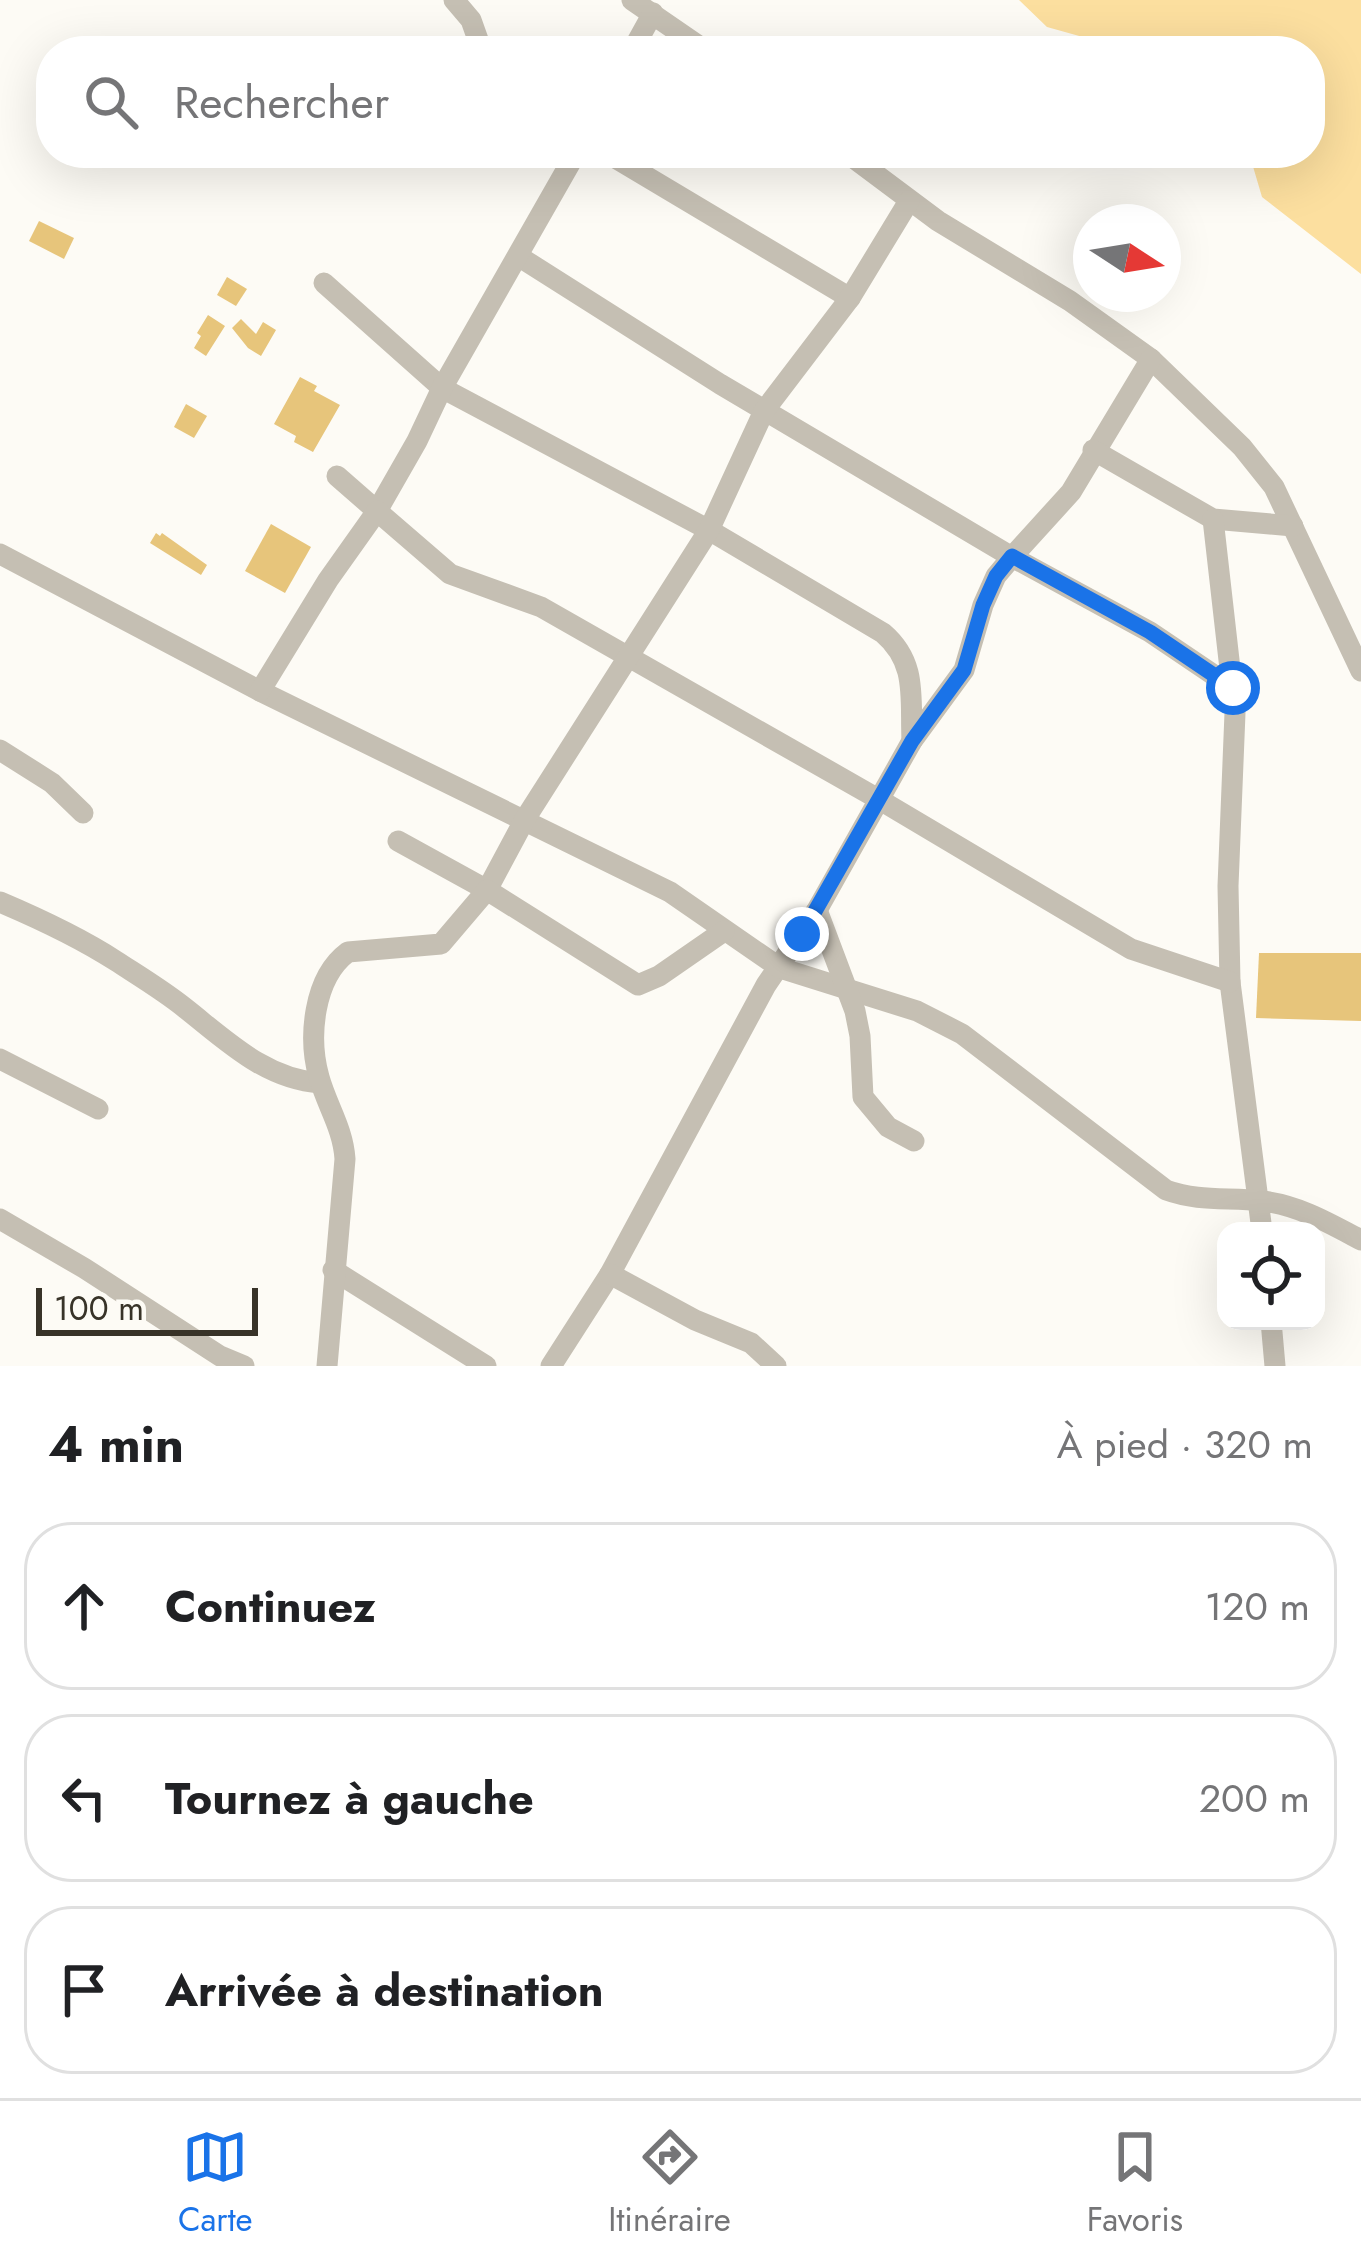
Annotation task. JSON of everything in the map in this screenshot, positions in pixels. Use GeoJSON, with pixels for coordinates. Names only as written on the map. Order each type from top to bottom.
{"type":"FeatureCollection","features":[{"type":"Feature","properties":{"kind":"street"},"geometry":{"type":"LineString","coordinates":[[454,0],[471,20],[477,36]]}},
{"type":"Feature","properties":{"kind":"street"},"geometry":{"type":"LineString","coordinates":[[632,0],[685,36]]}},
{"type":"Feature","properties":{"kind":"street"},"geometry":{"type":"LineString","coordinates":[[640,36],[653,13]]}},
{"type":"Feature","properties":{"kind":"street"},"geometry":{"type":"LineString","coordinates":[[260,691],[328,580],[377,512],[568,168]]}},
{"type":"Feature","properties":{"kind":"street"},"geometry":{"type":"LineString","coordinates":[[632,168],[850,298]]}},
{"type":"Feature","properties":{"kind":"street"},"geometry":{"type":"LineString","coordinates":[[866,168],[908,202],[1151,358],[1255,459],[1293,526],[1361,671]]}},
{"type":"Feature","properties":{"kind":"street"},"geometry":{"type":"LineString","coordinates":[[327,1366],[345,1159],[344,1135],[320,1083],[315,1022],[328,972],[348,952],[441,944],[487,890],[525,819],[709,530],[764,411],[850,298],[908,202]]}},
{"type":"Feature","properties":{"kind":"street"},"geometry":{"type":"LineString","coordinates":[[518,256],[764,411],[1150,632],[1233,688]]}},
{"type":"Feature","properties":{"kind":"street"},"geometry":{"type":"LineString","coordinates":[[324,283],[442,388],[709,530],[884,633],[902,649],[909,665],[912,741]]}},
{"type":"Feature","properties":{"kind":"street"},"geometry":{"type":"LineString","coordinates":[[550,1366],[610,1274],[746,1022],[817,910],[912,741],[964,670],[996,576],[1071,492],[1151,358]]}},
{"type":"Feature","properties":{"kind":"street"},"geometry":{"type":"LineString","coordinates":[[1093,450],[1213,519],[1293,526]]}},
{"type":"Feature","properties":{"kind":"street"},"geometry":{"type":"LineString","coordinates":[[338,476],[450,574],[542,608],[1131,949],[1230,982]]}},
{"type":"Feature","properties":{"kind":"street"},"geometry":{"type":"LineString","coordinates":[[1213,519],[1236,755],[1228,886],[1230,982],[1261,1222]]}},
{"type":"Feature","properties":{"kind":"street"},"geometry":{"type":"LineString","coordinates":[[1,556],[260,691],[670,892],[780,968],[917,1011],[962,1034],[1166,1190],[1204,1200],[1288,1206],[1361,1240]]}},
{"type":"Feature","properties":{"kind":"street"},"geometry":{"type":"LineString","coordinates":[[0,750],[52,783],[83,814]]}},
{"type":"Feature","properties":{"kind":"street"},"geometry":{"type":"LineString","coordinates":[[398,841],[487,890],[638,985],[724,932]]}},
{"type":"Feature","properties":{"kind":"street"},"geometry":{"type":"LineString","coordinates":[[0,902],[40,918],[118,962],[250,1059],[283,1077],[320,1083]]}},
{"type":"Feature","properties":{"kind":"street"},"geometry":{"type":"LineString","coordinates":[[817,910],[860,1036],[862,1097],[888,1127],[914,1142]]}},
{"type":"Feature","properties":{"kind":"street"},"geometry":{"type":"LineString","coordinates":[[0,1059],[98,1108]]}},
{"type":"Feature","properties":{"kind":"street"},"geometry":{"type":"LineString","coordinates":[[0,1219],[220,1356],[244,1366]]}},
{"type":"Feature","properties":{"kind":"street"},"geometry":{"type":"LineString","coordinates":[[333,1270],[486,1366]]}},
{"type":"Feature","properties":{"kind":"street"},"geometry":{"type":"LineString","coordinates":[[610,1274],[695,1320],[751,1343],[776,1366]]}},
{"type":"Feature","properties":{"kind":"street"},"geometry":{"type":"LineString","coordinates":[[1271,1330],[1275,1366]]}},
{"type":"Feature","properties":{"kind":"shaded area"},"geometry":{"type":"Polygon","coordinates":[[[1019,0],[1361,0],[1361,274],[1262,197],[1253,168],[1325,168],[1325,36],[1079,36],[1047,27],[1019,0]]]}},
{"type":"Feature","properties":{"kind":"building"},"geometry":{"type":"Polygon","coordinates":[[[39,221],[74,238],[64,259],[29,241],[39,221]]]}},
{"type":"Feature","properties":{"kind":"building"},"geometry":{"type":"Polygon","coordinates":[[[227,277],[247,289],[236,306],[217,295],[227,277]]]}},
{"type":"Feature","properties":{"kind":"building"},"geometry":{"type":"Polygon","coordinates":[[[208,315],[225,326],[206,356],[194,348],[208,315]]]}},
{"type":"Feature","properties":{"kind":"building"},"geometry":{"type":"Polygon","coordinates":[[[241,319],[256,334],[263,322],[276,330],[261,356],[232,328],[241,319]]]}},
{"type":"Feature","properties":{"kind":"building"},"geometry":{"type":"Polygon","coordinates":[[[300,377],[340,405],[313,452],[274,424],[300,377]]]}},
{"type":"Feature","properties":{"kind":"building"},"geometry":{"type":"Polygon","coordinates":[[[186,404],[207,416],[194,438],[174,427],[186,404]]]}},
{"type":"Feature","properties":{"kind":"building"},"geometry":{"type":"Polygon","coordinates":[[[271,524],[311,547],[285,593],[245,571],[271,524]]]}},
{"type":"Feature","properties":{"kind":"building"},"geometry":{"type":"Polygon","coordinates":[[[156,533],[207,565],[201,575],[150,543],[156,533]]]}},
{"type":"Feature","properties":{"kind":"building"},"geometry":{"type":"Polygon","coordinates":[[[1259,953],[1361,953],[1361,1021],[1256,1018],[1259,953]]]}},
{"type":"Feature","properties":{"kind":"route"},"geometry":{"type":"LineString","coordinates":[[802,934],[912,741],[964,670],[983,605],[1012,556],[1150,632],[1233,688]]}}]}
